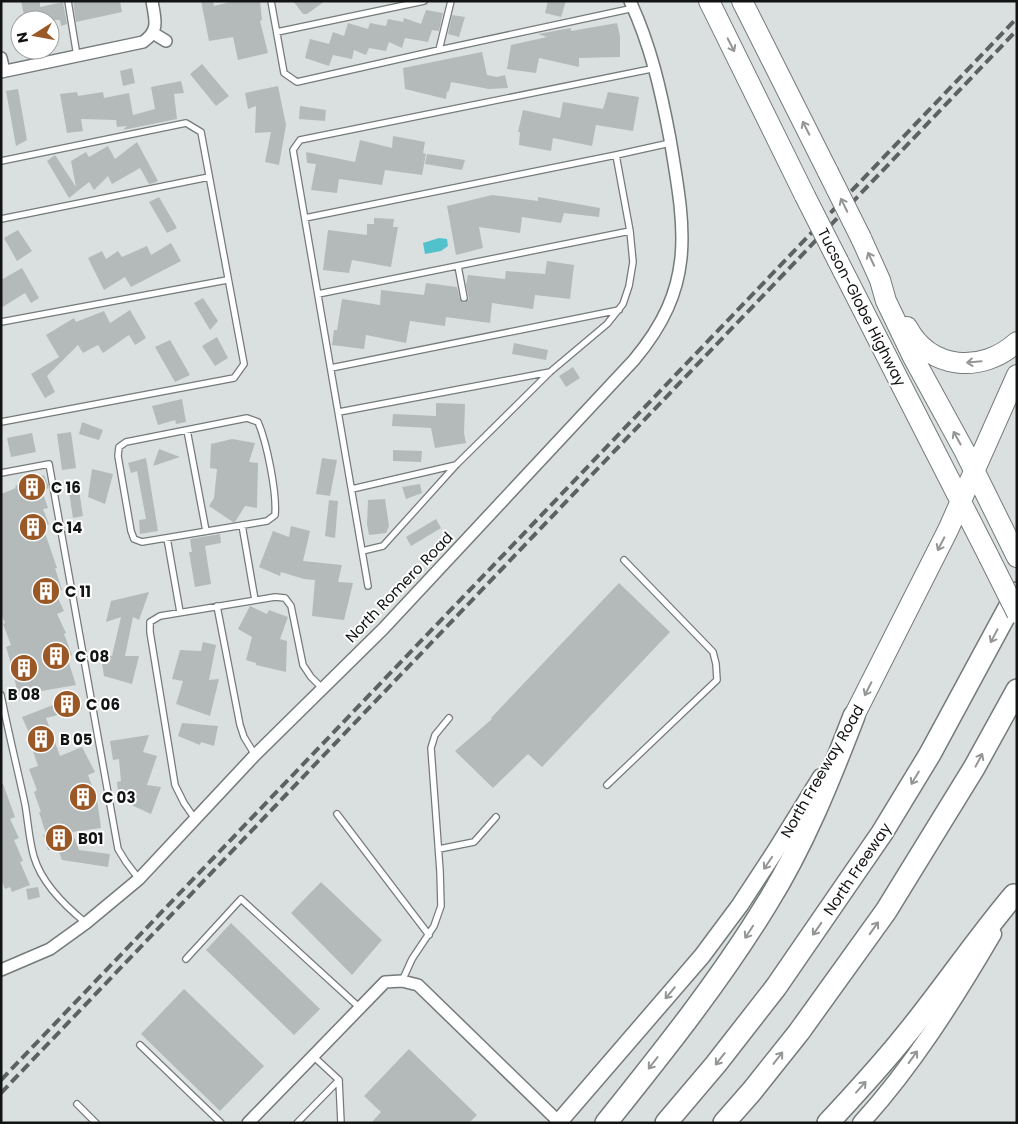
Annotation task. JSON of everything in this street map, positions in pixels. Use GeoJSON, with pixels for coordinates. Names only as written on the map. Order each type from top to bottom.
{"type":"FeatureCollection","features":[{"type":"Feature","properties":{"kind":"highway","name":"Tucson-Globe Highway"},"geometry":{"type":"LineString","coordinates":[[709,1],[805,196],[1017,613]]}},
{"type":"Feature","properties":{"kind":"highway","name":"Tucson-Globe Highway"},"geometry":{"type":"LineString","coordinates":[[742,1],[861,238],[880,280],[886,301],[913,357],[974,471],[1017,557]]}},
{"type":"Feature","properties":{"kind":"highway"},"geometry":{"type":"LineString","coordinates":[[880,280],[891,292],[915,338],[926,349],[939,357],[957,363],[977,363],[1000,355],[1017,342]]}},
{"type":"Feature","properties":{"kind":"highway","name":"North Freeway Road"},"geometry":{"type":"LineString","coordinates":[[854,716],[948,530],[1017,375]]}},
{"type":"Feature","properties":{"kind":"highway","name":"North Freeway"},"geometry":{"type":"LineString","coordinates":[[666,1123],[716,1064],[776,987],[882,833],[930,754],[1017,593]]}},
{"type":"Feature","properties":{"kind":"highway"},"geometry":{"type":"LineString","coordinates":[[724,1123],[752,1091],[798,1032],[886,911],[974,768],[1017,690]]}},
{"type":"Feature","properties":{"kind":"highway"},"geometry":{"type":"LineString","coordinates":[[606,1123],[700,1003],[767,904],[815,814],[854,716]]}},
{"type":"Feature","properties":{"kind":"highway"},"geometry":{"type":"LineString","coordinates":[[828,1123],[905,1037],[1015,892]]}},
{"type":"Feature","properties":{"kind":"main road","name":"North Freeway Road"},"geometry":{"type":"LineString","coordinates":[[558,1122],[702,956],[740,905],[817,785],[854,716]]}},
{"type":"Feature","properties":{"kind":"main road"},"geometry":{"type":"LineString","coordinates":[[861,1123],[892,1086],[954,997],[995,931],[1015,892]]}},
{"type":"Feature","properties":{"kind":"street"},"geometry":{"type":"LineString","coordinates":[[1,58],[2,71],[143,42],[153,33],[156,23],[152,1]]}},
{"type":"Feature","properties":{"kind":"street","name":"North Romero Road"},"geometry":{"type":"LineString","coordinates":[[2,967],[50,949],[86,923],[139,879],[255,755],[390,621],[634,360],[652,337],[673,294],[680,266],[683,248],[681,208],[656,68],[647,40],[632,5]]}},
{"type":"Feature","properties":{"kind":"street"},"geometry":{"type":"LineString","coordinates":[[153,33],[166,41]]}},
{"type":"Feature","properties":{"kind":"street"},"geometry":{"type":"LineString","coordinates":[[248,1123],[385,982],[402,981],[418,985],[558,1122]]}},
{"type":"Feature","properties":{"kind":"lane"},"geometry":{"type":"LineString","coordinates":[[68,1],[77,56]]}},
{"type":"Feature","properties":{"kind":"lane"},"geometry":{"type":"LineString","coordinates":[[271,1],[284,72],[297,82],[632,5]]}},
{"type":"Feature","properties":{"kind":"lane"},"geometry":{"type":"LineString","coordinates":[[277,32],[424,1]]}},
{"type":"Feature","properties":{"kind":"lane"},"geometry":{"type":"LineString","coordinates":[[439,50],[451,1]]}},
{"type":"Feature","properties":{"kind":"lane"},"geometry":{"type":"LineString","coordinates":[[368,586],[293,150],[300,140],[656,68]]}},
{"type":"Feature","properties":{"kind":"lane"},"geometry":{"type":"LineString","coordinates":[[1,161],[186,123],[201,132],[244,364],[234,378],[1,422]]}},
{"type":"Feature","properties":{"kind":"lane"},"geometry":{"type":"LineString","coordinates":[[305,218],[616,156],[670,143]]}},
{"type":"Feature","properties":{"kind":"lane"},"geometry":{"type":"LineString","coordinates":[[362,551],[383,546],[456,465],[550,372],[608,324],[623,304],[629,286],[632,262],[630,231],[616,156]]}},
{"type":"Feature","properties":{"kind":"lane"},"geometry":{"type":"LineString","coordinates":[[1,219],[209,177]]}},
{"type":"Feature","properties":{"kind":"lane"},"geometry":{"type":"LineString","coordinates":[[318,294],[630,231]]}},
{"type":"Feature","properties":{"kind":"lane"},"geometry":{"type":"LineString","coordinates":[[458,266],[464,298]]}},
{"type":"Feature","properties":{"kind":"lane"},"geometry":{"type":"LineString","coordinates":[[1,322],[228,280]]}},
{"type":"Feature","properties":{"kind":"lane"},"geometry":{"type":"LineString","coordinates":[[331,368],[619,310]]}},
{"type":"Feature","properties":{"kind":"lane"},"geometry":{"type":"LineString","coordinates":[[339,412],[550,372]]}},
{"type":"Feature","properties":{"kind":"lane"},"geometry":{"type":"LineString","coordinates":[[247,418],[258,422],[263,433],[276,502],[275,515],[267,521],[242,525],[142,542],[134,539],[118,456],[119,448],[126,442],[247,418]]}},
{"type":"Feature","properties":{"kind":"lane"},"geometry":{"type":"LineString","coordinates":[[187,430],[206,531]]}},
{"type":"Feature","properties":{"kind":"lane"},"geometry":{"type":"LineString","coordinates":[[1,473],[49,464],[118,849],[139,879]]}},
{"type":"Feature","properties":{"kind":"lane"},"geometry":{"type":"LineString","coordinates":[[352,489],[456,465]]}},
{"type":"Feature","properties":{"kind":"lane"},"geometry":{"type":"LineString","coordinates":[[242,525],[255,600]]}},
{"type":"Feature","properties":{"kind":"lane"},"geometry":{"type":"LineString","coordinates":[[167,538],[180,612]]}},
{"type":"Feature","properties":{"kind":"lane"},"geometry":{"type":"LineString","coordinates":[[607,785],[717,680],[713,652],[624,560]]}},
{"type":"Feature","properties":{"kind":"lane"},"geometry":{"type":"LineString","coordinates":[[196,819],[184,803],[176,785],[150,632],[150,622],[160,616],[180,612],[276,597],[285,598],[291,606],[304,665],[311,677],[322,688]]}},
{"type":"Feature","properties":{"kind":"lane"},"geometry":{"type":"LineString","coordinates":[[217,606],[240,725],[244,737],[255,755]]}},
{"type":"Feature","properties":{"kind":"lane"},"geometry":{"type":"LineString","coordinates":[[1,695],[25,805],[34,858],[55,894],[73,913],[86,923]]}},
{"type":"Feature","properties":{"kind":"lane"},"geometry":{"type":"LineString","coordinates":[[402,981],[412,959],[434,926],[441,906],[431,748],[435,734],[449,718]]}},
{"type":"Feature","properties":{"kind":"lane"},"geometry":{"type":"LineString","coordinates":[[337,814],[429,935]]}},
{"type":"Feature","properties":{"kind":"lane"},"geometry":{"type":"LineString","coordinates":[[438,849],[474,842],[496,817]]}},
{"type":"Feature","properties":{"kind":"lane"},"geometry":{"type":"LineString","coordinates":[[186,959],[240,899],[360,1008]]}},
{"type":"Feature","properties":{"kind":"lane"},"geometry":{"type":"LineString","coordinates":[[140,1045],[221,1123]]}},
{"type":"Feature","properties":{"kind":"lane"},"geometry":{"type":"LineString","coordinates":[[313,1056],[339,1080],[341,1123]]}},
{"type":"Feature","properties":{"kind":"lane"},"geometry":{"type":"LineString","coordinates":[[297,1123],[339,1080]]}},
{"type":"Feature","properties":{"kind":"lane"},"geometry":{"type":"LineString","coordinates":[[76,1104],[96,1123]]}},
{"type":"Feature","properties":{"kind":"water"},"geometry":{"type":"Polygon","coordinates":[[[439,238],[447,239],[448,246],[441,251],[425,254],[423,243],[439,238]]]}},
{"type":"Feature","properties":{"kind":"building"},"geometry":{"type":"Polygon","coordinates":[[[21,1],[40,1],[40,7],[63,2],[67,24],[61,26],[60,10],[23,10],[21,1]]]}},
{"type":"Feature","properties":{"kind":"building"},"geometry":{"type":"Polygon","coordinates":[[[73,1],[120,1],[122,12],[76,22],[73,1]]]}},
{"type":"Feature","properties":{"kind":"building"},"geometry":{"type":"Polygon","coordinates":[[[201,1],[213,1],[214,6],[234,1],[260,1],[262,20],[260,21],[268,53],[238,60],[233,37],[209,41],[201,1]]]}},
{"type":"Feature","properties":{"kind":"building"},"geometry":{"type":"Polygon","coordinates":[[[293,1],[325,1],[307,14],[303,14],[293,1]]]}},
{"type":"Feature","properties":{"kind":"building"},"geometry":{"type":"Polygon","coordinates":[[[548,1],[566,1],[561,17],[545,13],[548,1]]]}},
{"type":"Feature","properties":{"kind":"building"},"geometry":{"type":"Polygon","coordinates":[[[426,10],[443,13],[439,31],[432,30],[428,42],[405,38],[402,48],[389,42],[386,51],[369,48],[366,55],[354,50],[352,59],[333,55],[329,66],[305,58],[310,39],[329,44],[333,32],[344,36],[348,23],[368,29],[370,23],[386,26],[388,19],[403,22],[404,18],[421,24],[426,10]]]}},
{"type":"Feature","properties":{"kind":"building"},"geometry":{"type":"Polygon","coordinates":[[[452,15],[465,17],[459,37],[448,34],[452,15]]]}},
{"type":"Feature","properties":{"kind":"building"},"geometry":{"type":"Polygon","coordinates":[[[617,23],[620,36],[620,57],[579,58],[579,67],[539,58],[536,73],[507,69],[511,45],[547,37],[538,34],[571,28],[571,31],[617,23]]]}},
{"type":"Feature","properties":{"kind":"building"},"geometry":{"type":"Polygon","coordinates":[[[482,52],[487,75],[497,77],[505,75],[508,88],[489,89],[451,82],[446,99],[405,89],[403,68],[482,52]]]}},
{"type":"Feature","properties":{"kind":"building"},"geometry":{"type":"Polygon","coordinates":[[[202,64],[229,96],[216,106],[190,74],[202,64]]]}},
{"type":"Feature","properties":{"kind":"building"},"geometry":{"type":"Polygon","coordinates":[[[132,68],[135,83],[123,86],[120,71],[132,68]]]}},
{"type":"Feature","properties":{"kind":"building"},"geometry":{"type":"Polygon","coordinates":[[[181,81],[184,93],[174,94],[177,119],[123,130],[127,126],[117,127],[116,120],[81,119],[83,131],[67,133],[60,94],[77,92],[78,96],[103,92],[104,98],[129,93],[133,115],[155,109],[151,87],[181,81]]]}},
{"type":"Feature","properties":{"kind":"building"},"geometry":{"type":"Polygon","coordinates":[[[278,86],[286,125],[279,165],[265,162],[271,132],[255,133],[256,106],[248,109],[245,93],[278,86]]]}},
{"type":"Feature","properties":{"kind":"building"},"geometry":{"type":"Polygon","coordinates":[[[18,89],[27,140],[16,146],[6,91],[18,89]]]}},
{"type":"Feature","properties":{"kind":"building"},"geometry":{"type":"Polygon","coordinates":[[[608,92],[639,97],[633,131],[596,125],[592,146],[553,138],[551,151],[519,145],[520,132],[518,132],[523,110],[560,118],[563,102],[603,109],[608,92]]]}},
{"type":"Feature","properties":{"kind":"building"},"geometry":{"type":"Polygon","coordinates":[[[300,106],[326,110],[325,121],[299,119],[300,106]]]}},
{"type":"Feature","properties":{"kind":"building"},"geometry":{"type":"Polygon","coordinates":[[[393,136],[425,142],[423,153],[426,154],[422,175],[385,170],[382,185],[339,179],[337,193],[311,190],[316,164],[307,163],[306,152],[355,162],[360,140],[392,148],[393,136]]]}},
{"type":"Feature","properties":{"kind":"building"},"geometry":{"type":"Polygon","coordinates":[[[137,142],[158,181],[154,183],[149,184],[140,168],[112,184],[108,176],[94,190],[89,182],[69,198],[47,161],[55,155],[76,187],[71,161],[86,152],[89,157],[108,146],[115,159],[137,142]]]}},
{"type":"Feature","properties":{"kind":"building"},"geometry":{"type":"Polygon","coordinates":[[[427,154],[465,160],[462,170],[425,164],[427,154]]]}},
{"type":"Feature","properties":{"kind":"building"},"geometry":{"type":"Polygon","coordinates":[[[492,195],[538,201],[538,197],[600,208],[599,217],[564,213],[561,223],[522,217],[520,233],[479,227],[483,248],[456,255],[447,206],[492,195]]]}},
{"type":"Feature","properties":{"kind":"building"},"geometry":{"type":"Polygon","coordinates":[[[159,197],[177,228],[167,233],[149,202],[159,197]]]}},
{"type":"Feature","properties":{"kind":"building"},"geometry":{"type":"Polygon","coordinates":[[[374,218],[394,219],[393,227],[398,227],[391,267],[352,260],[349,273],[323,270],[328,230],[367,235],[367,224],[374,224],[374,218]]]}},
{"type":"Feature","properties":{"kind":"building"},"geometry":{"type":"Polygon","coordinates":[[[18,230],[32,251],[17,261],[4,238],[18,230]]]}},
{"type":"Feature","properties":{"kind":"building"},"geometry":{"type":"Polygon","coordinates":[[[171,243],[181,261],[131,287],[125,277],[104,290],[88,258],[102,251],[106,259],[118,251],[122,257],[147,246],[151,255],[171,243]]]}},
{"type":"Feature","properties":{"kind":"building"},"geometry":{"type":"Polygon","coordinates":[[[547,261],[574,265],[570,299],[535,295],[533,309],[492,303],[490,323],[446,317],[445,326],[410,321],[406,343],[366,335],[364,349],[332,345],[334,330],[337,330],[342,299],[380,305],[381,290],[424,295],[426,283],[457,287],[460,299],[464,303],[469,299],[466,285],[468,275],[505,279],[506,271],[545,274],[547,261]]]}},
{"type":"Feature","properties":{"kind":"building"},"geometry":{"type":"Polygon","coordinates":[[[22,268],[39,298],[31,303],[25,293],[1,308],[1,280],[22,268]]]}},
{"type":"Feature","properties":{"kind":"building"},"geometry":{"type":"Polygon","coordinates":[[[203,298],[218,321],[210,330],[194,303],[203,298]]]}},
{"type":"Feature","properties":{"kind":"building"},"geometry":{"type":"Polygon","coordinates":[[[130,310],[146,338],[135,345],[129,335],[103,353],[98,345],[83,353],[78,345],[47,376],[55,392],[45,398],[31,374],[59,357],[46,335],[74,318],[76,322],[104,311],[110,323],[130,310]]]}},
{"type":"Feature","properties":{"kind":"building"},"geometry":{"type":"Polygon","coordinates":[[[217,337],[228,358],[215,366],[202,346],[217,337]]]}},
{"type":"Feature","properties":{"kind":"building"},"geometry":{"type":"Polygon","coordinates":[[[170,340],[190,375],[175,382],[155,347],[170,340]]]}},
{"type":"Feature","properties":{"kind":"building"},"geometry":{"type":"Polygon","coordinates":[[[514,343],[548,350],[546,360],[512,354],[514,343]]]}},
{"type":"Feature","properties":{"kind":"building"},"geometry":{"type":"Polygon","coordinates":[[[573,367],[580,378],[566,387],[559,376],[573,367]]]}},
{"type":"Feature","properties":{"kind":"building"},"geometry":{"type":"Polygon","coordinates":[[[182,399],[186,422],[176,424],[175,420],[158,425],[152,406],[182,399]]]}},
{"type":"Feature","properties":{"kind":"building"},"geometry":{"type":"Polygon","coordinates":[[[436,403],[465,404],[464,433],[466,443],[435,448],[431,428],[392,426],[393,414],[436,416],[436,403]]]}},
{"type":"Feature","properties":{"kind":"building"},"geometry":{"type":"Polygon","coordinates":[[[82,422],[103,430],[99,440],[79,434],[82,422]]]}},
{"type":"Feature","properties":{"kind":"building"},"geometry":{"type":"Polygon","coordinates":[[[71,432],[76,468],[62,470],[57,434],[71,432]]]}},
{"type":"Feature","properties":{"kind":"building"},"geometry":{"type":"Polygon","coordinates":[[[32,433],[36,452],[11,457],[7,438],[32,433]]]}},
{"type":"Feature","properties":{"kind":"building"},"geometry":{"type":"Polygon","coordinates":[[[232,439],[255,443],[249,462],[258,463],[257,508],[245,506],[235,522],[209,506],[214,498],[217,469],[210,468],[211,444],[232,439]]]}},
{"type":"Feature","properties":{"kind":"building"},"geometry":{"type":"Polygon","coordinates":[[[159,449],[180,457],[153,466],[159,449]]]}},
{"type":"Feature","properties":{"kind":"building"},"geometry":{"type":"Polygon","coordinates":[[[393,450],[422,451],[421,462],[393,461],[393,450]]]}},
{"type":"Feature","properties":{"kind":"building"},"geometry":{"type":"Polygon","coordinates":[[[146,458],[158,531],[140,534],[139,520],[146,519],[137,471],[131,473],[128,463],[146,458]]]}},
{"type":"Feature","properties":{"kind":"building"},"geometry":{"type":"Polygon","coordinates":[[[322,458],[337,460],[330,496],[316,494],[322,458]]]}},
{"type":"Feature","properties":{"kind":"building"},"geometry":{"type":"Polygon","coordinates":[[[92,469],[113,474],[105,504],[88,497],[92,469]]]}},
{"type":"Feature","properties":{"kind":"building"},"geometry":{"type":"Polygon","coordinates":[[[44,475],[49,488],[42,491],[48,508],[43,509],[49,524],[43,527],[57,568],[55,568],[62,590],[55,592],[64,611],[57,614],[66,633],[64,634],[72,655],[67,657],[76,685],[18,695],[6,647],[11,645],[1,614],[1,494],[16,488],[15,486],[44,475]]]}},
{"type":"Feature","properties":{"kind":"building"},"geometry":{"type":"Polygon","coordinates":[[[420,484],[422,493],[406,499],[402,487],[420,484]]]}},
{"type":"Feature","properties":{"kind":"building"},"geometry":{"type":"Polygon","coordinates":[[[79,490],[83,516],[73,518],[69,492],[79,490]]]}},
{"type":"Feature","properties":{"kind":"building"},"geometry":{"type":"Polygon","coordinates":[[[385,499],[389,526],[386,533],[369,535],[367,524],[368,500],[385,499]]]}},
{"type":"Feature","properties":{"kind":"building"},"geometry":{"type":"Polygon","coordinates":[[[329,500],[338,501],[335,538],[325,536],[329,500]]]}},
{"type":"Feature","properties":{"kind":"building"},"geometry":{"type":"Polygon","coordinates":[[[436,519],[441,528],[411,546],[406,537],[436,519]]]}},
{"type":"Feature","properties":{"kind":"building"},"geometry":{"type":"Polygon","coordinates":[[[291,526],[310,531],[303,561],[342,565],[338,582],[353,583],[344,620],[312,616],[315,580],[304,579],[281,572],[280,576],[259,567],[273,531],[289,537],[291,526]]]}},
{"type":"Feature","properties":{"kind":"building"},"geometry":{"type":"Polygon","coordinates":[[[220,534],[221,543],[205,546],[211,584],[195,587],[189,552],[192,552],[190,539],[220,534]]]}},
{"type":"Feature","properties":{"kind":"building"},"geometry":{"type":"Polygon","coordinates":[[[619,583],[670,632],[542,767],[528,754],[493,788],[455,751],[492,719],[619,583]]]}},
{"type":"Feature","properties":{"kind":"building"},"geometry":{"type":"Polygon","coordinates":[[[149,592],[139,620],[133,617],[125,656],[139,656],[132,684],[104,676],[101,657],[112,656],[121,617],[106,622],[111,601],[149,592]]]}},
{"type":"Feature","properties":{"kind":"building"},"geometry":{"type":"Polygon","coordinates":[[[250,606],[267,614],[269,610],[288,617],[280,639],[287,641],[286,672],[256,665],[256,663],[246,660],[252,637],[238,629],[250,606]]]}},
{"type":"Feature","properties":{"kind":"building"},"geometry":{"type":"Polygon","coordinates":[[[203,642],[216,645],[209,680],[219,679],[210,716],[176,704],[183,681],[172,679],[180,650],[201,651],[203,642]]]}},
{"type":"Feature","properties":{"kind":"building"},"geometry":{"type":"Polygon","coordinates":[[[79,695],[82,709],[46,718],[60,756],[82,747],[95,772],[88,775],[97,799],[101,828],[72,832],[79,850],[110,854],[108,867],[62,860],[57,847],[48,850],[43,835],[46,834],[39,812],[41,812],[34,792],[37,790],[29,769],[38,766],[28,736],[30,735],[22,717],[79,695]]]}},
{"type":"Feature","properties":{"kind":"building"},"geometry":{"type":"Polygon","coordinates":[[[182,723],[218,726],[214,746],[201,742],[200,745],[178,736],[182,723]]]}},
{"type":"Feature","properties":{"kind":"building"},"geometry":{"type":"Polygon","coordinates":[[[149,735],[143,752],[157,756],[147,785],[161,787],[151,814],[127,803],[125,792],[118,792],[117,782],[121,781],[119,759],[113,760],[110,741],[149,735]]]}},
{"type":"Feature","properties":{"kind":"building"},"geometry":{"type":"Polygon","coordinates":[[[1,784],[3,784],[15,817],[10,819],[19,838],[14,840],[23,861],[20,862],[30,885],[12,892],[10,887],[5,889],[1,879],[1,784]]]}},
{"type":"Feature","properties":{"kind":"building"},"geometry":{"type":"Polygon","coordinates":[[[321,882],[382,940],[352,975],[291,913],[321,882]]]}},
{"type":"Feature","properties":{"kind":"building"},"geometry":{"type":"Polygon","coordinates":[[[38,887],[40,897],[28,900],[26,889],[38,887]]]}},
{"type":"Feature","properties":{"kind":"building"},"geometry":{"type":"Polygon","coordinates":[[[231,923],[320,1009],[294,1035],[206,950],[231,923]]]}},
{"type":"Feature","properties":{"kind":"building"},"geometry":{"type":"Polygon","coordinates":[[[184,989],[264,1066],[220,1111],[141,1034],[184,989]]]}},
{"type":"Feature","properties":{"kind":"building"},"geometry":{"type":"Polygon","coordinates":[[[409,1049],[477,1115],[469,1123],[371,1123],[381,1112],[364,1096],[409,1049]]]}},
{"type":"Feature","properties":{"kind":"railway"},"geometry":{"type":"LineString","coordinates":[[1,1080],[1017,18]]}},
{"type":"Feature","properties":{"kind":"railway"},"geometry":{"type":"LineString","coordinates":[[1,1093],[1017,30]]}},
{"type":"Feature","properties":{"kind":"place","name":"C 16"},"geometry":{"type":"Point","coordinates":[32,487]}},
{"type":"Feature","properties":{"kind":"place","name":"C 14"},"geometry":{"type":"Point","coordinates":[33,527]}},
{"type":"Feature","properties":{"kind":"place","name":"C 11"},"geometry":{"type":"Point","coordinates":[46,591]}},
{"type":"Feature","properties":{"kind":"place","name":"C 08"},"geometry":{"type":"Point","coordinates":[56,656]}},
{"type":"Feature","properties":{"kind":"place","name":"B 08"},"geometry":{"type":"Point","coordinates":[24,668]}},
{"type":"Feature","properties":{"kind":"place","name":"C 06"},"geometry":{"type":"Point","coordinates":[67,704]}},
{"type":"Feature","properties":{"kind":"place","name":"B 05"},"geometry":{"type":"Point","coordinates":[41,739]}},
{"type":"Feature","properties":{"kind":"place","name":"C 03"},"geometry":{"type":"Point","coordinates":[83,797]}},
{"type":"Feature","properties":{"kind":"place","name":"B01"},"geometry":{"type":"Point","coordinates":[59,838]}}]}
